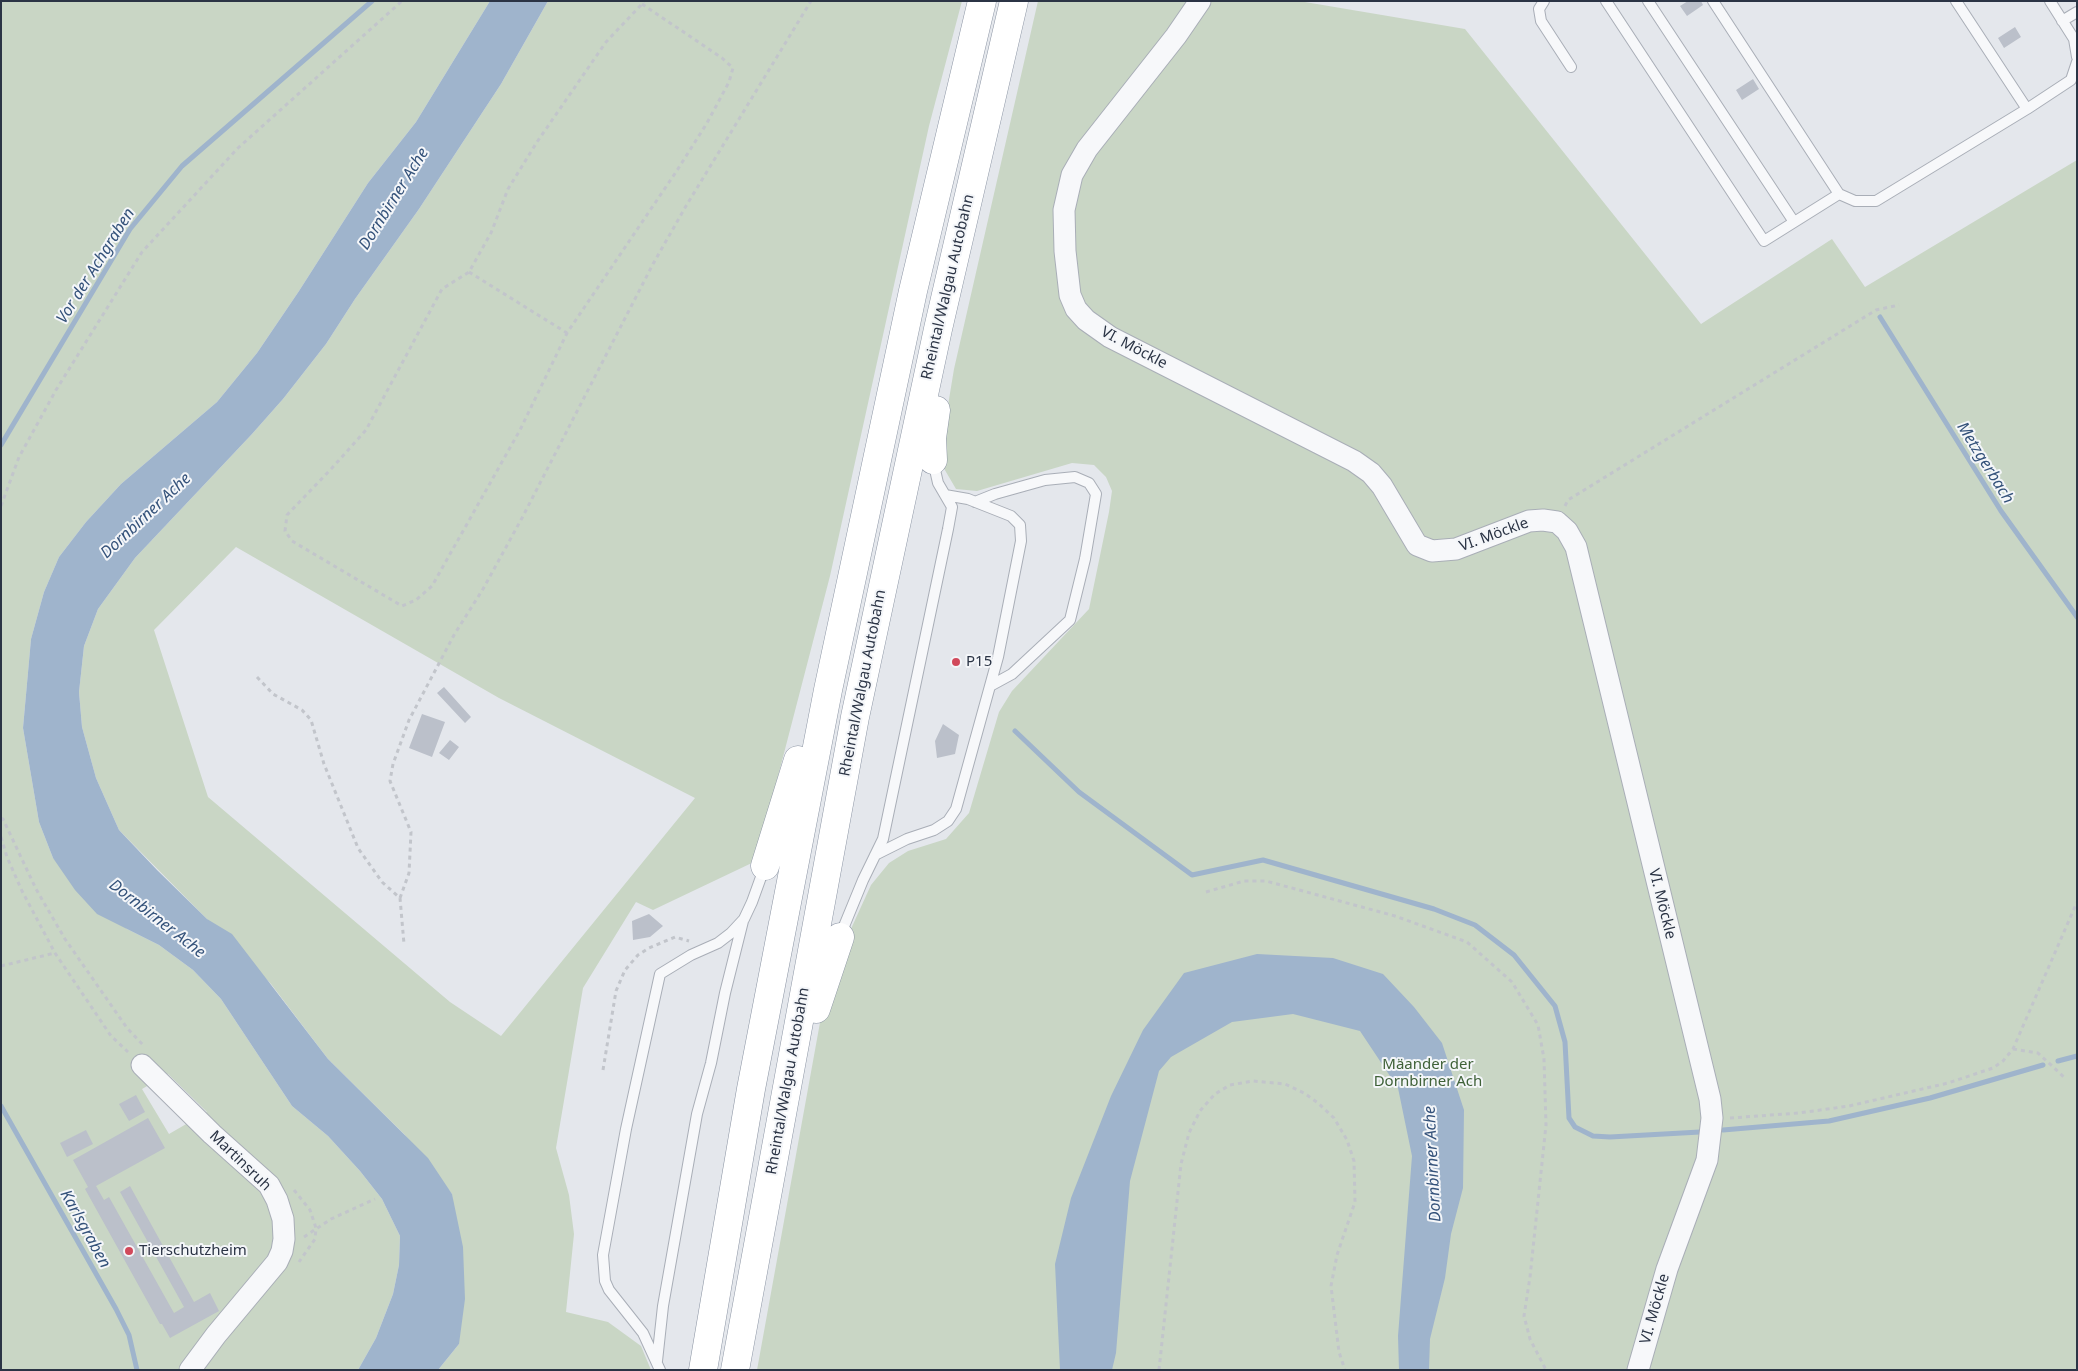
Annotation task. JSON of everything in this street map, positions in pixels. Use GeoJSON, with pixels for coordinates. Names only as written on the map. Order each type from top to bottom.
{"type":"FeatureCollection","features":[{"type":"Feature","properties":{"kind":"highway","name":"Rheintal/Walgau Autobahn"},"geometry":{"type":"LineString","coordinates":[[703,1370],[751,1088],[828,690],[915,281],[982,1]]}},
{"type":"Feature","properties":{"kind":"highway","name":"Rheintal/Walgau Autobahn"},"geometry":{"type":"LineString","coordinates":[[735,1370],[855,718],[938,329],[1014,1]]}},
{"type":"Feature","properties":{"kind":"highway"},"geometry":{"type":"LineString","coordinates":[[933,460],[932,438],[942,375],[938,329]]}},
{"type":"Feature","properties":{"kind":"highway"},"geometry":{"type":"LineString","coordinates":[[765,866],[800,754],[810,710],[828,690]]}},
{"type":"Feature","properties":{"kind":"highway"},"geometry":{"type":"LineString","coordinates":[[785,1095],[803,1050],[840,937]]}},
{"type":"Feature","properties":{"kind":"street","name":"VI. Möckle"},"geometry":{"type":"LineString","coordinates":[[1200,1],[1176,36],[1087,149],[1072,175],[1064,210],[1064,251],[1070,295],[1076,309],[1086,320],[1110,337],[1354,460],[1371,473],[1382,486],[1417,545],[1432,551],[1456,549],[1529,521],[1557,522],[1567,531],[1576,547],[1710,1098],[1712,1118],[1711,1140],[1707,1160],[1666,1269],[1638,1370]]}},
{"type":"Feature","properties":{"kind":"street","name":"Martinsruh"},"geometry":{"type":"LineString","coordinates":[[142,1065],[205,1128],[269,1185],[277,1200],[283,1220],[284,1239],[282,1251],[277,1262],[216,1335],[190,1370]]}},
{"type":"Feature","properties":{"kind":"lane"},"geometry":{"type":"LineString","coordinates":[[1544,1],[1539,9],[1541,21],[1572,67]]}},
{"type":"Feature","properties":{"kind":"lane"},"geometry":{"type":"LineString","coordinates":[[1606,1],[1764,241],[1840,194]]}},
{"type":"Feature","properties":{"kind":"lane"},"geometry":{"type":"LineString","coordinates":[[1648,1],[1794,222]]}},
{"type":"Feature","properties":{"kind":"lane"},"geometry":{"type":"LineString","coordinates":[[1713,1],[1840,194],[1856,201],[1876,201],[2027,109],[2071,80],[2077,62]]}},
{"type":"Feature","properties":{"kind":"lane"},"geometry":{"type":"LineString","coordinates":[[1956,1],[2027,109]]}},
{"type":"Feature","properties":{"kind":"lane"},"geometry":{"type":"LineString","coordinates":[[2050,1],[2074,39],[2077,57]]}},
{"type":"Feature","properties":{"kind":"lane"},"geometry":{"type":"LineString","coordinates":[[2062,21],[2077,12]]}},
{"type":"Feature","properties":{"kind":"lane"},"geometry":{"type":"LineString","coordinates":[[840,937],[883,839],[948,529],[952,507],[938,483],[933,460]]}},
{"type":"Feature","properties":{"kind":"lane"},"geometry":{"type":"LineString","coordinates":[[976,502],[995,494],[1045,480],[1075,477],[1089,483],[1096,494],[1085,559],[1070,620],[1012,674],[990,686]]}},
{"type":"Feature","properties":{"kind":"lane"},"geometry":{"type":"LineString","coordinates":[[875,855],[907,839],[934,830],[948,821],[956,809],[998,657],[1021,541],[1020,525],[1011,516],[976,502],[945,495]]}},
{"type":"Feature","properties":{"kind":"lane"},"geometry":{"type":"LineString","coordinates":[[659,1366],[663,1306],[697,1114],[744,920],[765,866]]}},
{"type":"Feature","properties":{"kind":"lane"},"geometry":{"type":"LineString","coordinates":[[659,1366],[643,1333],[609,1290],[605,1281],[603,1255],[626,1129],[660,974],[718,943],[744,920]]}},
{"type":"Feature","properties":{"kind":"path"},"geometry":{"type":"LineString","coordinates":[[1,506],[19,457],[56,390],[142,252],[238,148],[402,1]]}},
{"type":"Feature","properties":{"kind":"path"},"geometry":{"type":"LineString","coordinates":[[404,944],[400,898],[409,873],[411,832],[390,781],[393,764],[409,720],[454,636],[522,518],[658,256],[686,206],[811,1]]}},
{"type":"Feature","properties":{"kind":"path"},"geometry":{"type":"LineString","coordinates":[[643,3],[722,58],[733,68],[729,82],[707,123],[676,172],[567,333],[520,430],[432,586],[416,600],[402,606],[292,541],[285,531],[287,515],[366,430],[442,290],[469,272],[491,233],[508,189],[537,142],[606,42],[643,3]]}},
{"type":"Feature","properties":{"kind":"path"},"geometry":{"type":"LineString","coordinates":[[469,272],[567,333]]}},
{"type":"Feature","properties":{"kind":"path"},"geometry":{"type":"LineString","coordinates":[[1557,522],[1568,500],[1876,310],[1900,305]]}},
{"type":"Feature","properties":{"kind":"path"},"geometry":{"type":"LineString","coordinates":[[257,677],[273,694],[302,710],[311,720],[324,764],[358,848],[382,882],[400,898]]}},
{"type":"Feature","properties":{"kind":"path"},"geometry":{"type":"LineString","coordinates":[[1,837],[7,857],[22,891],[56,953],[111,1036],[142,1065]]}},
{"type":"Feature","properties":{"kind":"path"},"geometry":{"type":"LineString","coordinates":[[1206,892],[1244,881],[1266,881],[1395,916],[1467,942],[1512,982],[1538,1024],[1544,1059],[1546,1125],[1524,1316],[1530,1339],[1546,1370]]}},
{"type":"Feature","properties":{"kind":"path"},"geometry":{"type":"LineString","coordinates":[[1712,1118],[1799,1113],[1850,1106],[1902,1096],[1948,1084],[1993,1068],[2003,1061],[2013,1049],[2022,1023],[2077,902]]}},
{"type":"Feature","properties":{"kind":"path"},"geometry":{"type":"LineString","coordinates":[[603,1070],[616,992],[626,970],[644,952],[675,937],[695,943],[699,952]]}},
{"type":"Feature","properties":{"kind":"path"},"geometry":{"type":"LineString","coordinates":[[1,966],[56,953]]}},
{"type":"Feature","properties":{"kind":"path"},"geometry":{"type":"LineString","coordinates":[[2013,1049],[2038,1053],[2065,1078]]}},
{"type":"Feature","properties":{"kind":"path"},"geometry":{"type":"LineString","coordinates":[[1160,1370],[1181,1164],[1189,1133],[1200,1111],[1215,1094],[1230,1085],[1253,1081],[1286,1084],[1318,1103],[1334,1118],[1354,1161],[1355,1202],[1337,1255],[1330,1286],[1339,1352],[1345,1370]]}},
{"type":"Feature","properties":{"kind":"path"},"geometry":{"type":"LineString","coordinates":[[282,1251],[331,1219],[375,1199]]}},
{"type":"Feature","properties":{"kind":"green space"},"geometry":{"type":"Polygon","coordinates":[[[1,1],[490,1],[416,122],[368,183],[257,353],[217,402],[121,484],[86,522],[59,557],[44,592],[31,639],[23,728],[39,822],[53,858],[127,929],[159,945],[193,970],[221,999],[292,1106],[328,1136],[360,1171],[382,1199],[400,1236],[399,1265],[393,1294],[376,1338],[358,1370],[1,1370],[1,1]],[[168,1074],[142,1089],[169,1134],[207,1112],[168,1074]]]}},
{"type":"Feature","properties":{"kind":"green space"},"geometry":{"type":"Polygon","coordinates":[[[548,1],[962,1],[929,126],[830,576],[756,861],[653,910],[636,902],[583,988],[556,1148],[569,1195],[574,1234],[566,1312],[608,1322],[641,1346],[651,1370],[438,1370],[459,1344],[452,1194],[404,1134],[328,1059],[271,984],[119,830],[96,778],[82,727],[79,692],[84,646],[98,609],[135,558],[252,434],[283,399],[326,344],[355,299],[419,209],[501,84],[548,1]],[[236,547],[154,630],[208,797],[450,1002],[501,1036],[695,798],[499,698],[236,547]]]}},
{"type":"Feature","properties":{"kind":"green space","name":"Mäander der Dornbirner Ach"},"geometry":{"type":"Polygon","coordinates":[[[1038,1],[1299,1],[1465,29],[1701,324],[1832,239],[1865,287],[2077,160],[2077,1370],[757,1370],[821,1017],[850,931],[871,885],[889,863],[908,851],[946,839],[969,813],[999,712],[1012,691],[1089,609],[1109,512],[1112,491],[1106,477],[1094,465],[1072,463],[977,491],[956,489],[939,460],[954,369],[1038,1]]]}},
{"type":"Feature","properties":{"kind":"water","name":"Dornbirner Ache"},"geometry":{"type":"Polygon","coordinates":[[[490,1],[548,1],[501,84],[419,209],[355,299],[326,344],[283,399],[252,434],[135,558],[98,609],[84,646],[79,692],[82,727],[96,778],[119,830],[207,919],[232,934],[328,1059],[428,1158],[452,1194],[463,1247],[465,1299],[459,1344],[438,1370],[358,1370],[376,1338],[393,1294],[399,1265],[400,1236],[382,1199],[360,1171],[328,1136],[292,1106],[221,999],[193,970],[159,945],[97,914],[75,890],[53,858],[39,822],[23,728],[31,639],[44,592],[59,557],[86,522],[121,484],[217,402],[257,353],[368,183],[416,122],[490,1]]]}},
{"type":"Feature","properties":{"kind":"water","name":"Dornbirner Ache"},"geometry":{"type":"Polygon","coordinates":[[[1257,954],[1333,958],[1383,974],[1414,1007],[1442,1043],[1464,1110],[1463,1188],[1451,1234],[1445,1278],[1430,1339],[1429,1370],[1399,1370],[1398,1336],[1412,1156],[1398,1088],[1360,1031],[1293,1014],[1232,1022],[1171,1057],[1159,1071],[1130,1181],[1116,1353],[1112,1370],[1060,1370],[1055,1264],[1071,1198],[1111,1096],[1143,1030],[1184,973],[1257,954]]]}},
{"type":"Feature","properties":{"kind":"building"},"geometry":{"type":"Polygon","coordinates":[[[1688,1],[1701,1],[1703,5],[1687,16],[1680,6],[1688,1]]]}},
{"type":"Feature","properties":{"kind":"building"},"geometry":{"type":"Polygon","coordinates":[[[2015,27],[2021,37],[2004,48],[1998,38],[2015,27]]]}},
{"type":"Feature","properties":{"kind":"building"},"geometry":{"type":"Polygon","coordinates":[[[1753,79],[1759,89],[1742,100],[1736,90],[1753,79]]]}},
{"type":"Feature","properties":{"kind":"building"},"geometry":{"type":"Polygon","coordinates":[[[444,687],[471,717],[465,723],[437,693],[444,687]]]}},
{"type":"Feature","properties":{"kind":"building"},"geometry":{"type":"Polygon","coordinates":[[[422,714],[445,722],[432,757],[409,748],[422,714]]]}},
{"type":"Feature","properties":{"kind":"building"},"geometry":{"type":"Polygon","coordinates":[[[943,724],[959,735],[955,754],[937,758],[935,741],[943,724]]]}},
{"type":"Feature","properties":{"kind":"building"},"geometry":{"type":"Polygon","coordinates":[[[450,740],[459,747],[449,760],[439,753],[450,740]]]}},
{"type":"Feature","properties":{"kind":"building"},"geometry":{"type":"Polygon","coordinates":[[[649,914],[663,926],[650,937],[633,940],[632,921],[649,914]]]}},
{"type":"Feature","properties":{"kind":"building"},"geometry":{"type":"Polygon","coordinates":[[[136,1095],[145,1112],[129,1121],[119,1104],[136,1095]]]}},
{"type":"Feature","properties":{"kind":"building","name":"Tierschutzheim"},"geometry":{"type":"Polygon","coordinates":[[[148,1118],[165,1148],[96,1186],[104,1200],[109,1197],[174,1313],[184,1307],[120,1192],[130,1186],[194,1302],[210,1293],[219,1311],[170,1338],[162,1324],[160,1324],[85,1189],[88,1187],[73,1160],[148,1118]]]}},
{"type":"Feature","properties":{"kind":"building"},"geometry":{"type":"Polygon","coordinates":[[[86,1130],[93,1144],[67,1157],[60,1143],[86,1130]]]}},
{"type":"Feature","properties":{"kind":"waterway","name":"Vor der Achgraben"},"geometry":{"type":"LineString","coordinates":[[1,445],[130,229],[182,166],[372,1]]}},
{"type":"Feature","properties":{"kind":"waterway","name":"Metzgerbach"},"geometry":{"type":"LineString","coordinates":[[1880,317],[2001,511],[2077,617]]}},
{"type":"Feature","properties":{"kind":"waterway"},"geometry":{"type":"LineString","coordinates":[[1015,731],[1079,792],[1192,875],[1263,860],[1434,909],[1475,925],[1514,955],[1555,1006],[1565,1042],[1569,1118],[1575,1127],[1593,1136],[1610,1137],[1700,1132]]}},
{"type":"Feature","properties":{"kind":"waterway"},"geometry":{"type":"LineString","coordinates":[[2058,1061],[2077,1056]]}},
{"type":"Feature","properties":{"kind":"waterway"},"geometry":{"type":"LineString","coordinates":[[1723,1130],[1829,1121],[1930,1098],[2043,1065]]}},
{"type":"Feature","properties":{"kind":"waterway","name":"Karlsgraben"},"geometry":{"type":"LineString","coordinates":[[1,1106],[116,1309],[129,1335],[137,1370]]}},
{"type":"Feature","properties":{"kind":"place","name":"P15"},"geometry":{"type":"Point","coordinates":[956,662]}},
{"type":"Feature","properties":{"kind":"place","name":"Tierschutzheim"},"geometry":{"type":"Point","coordinates":[129,1251]}}]}
